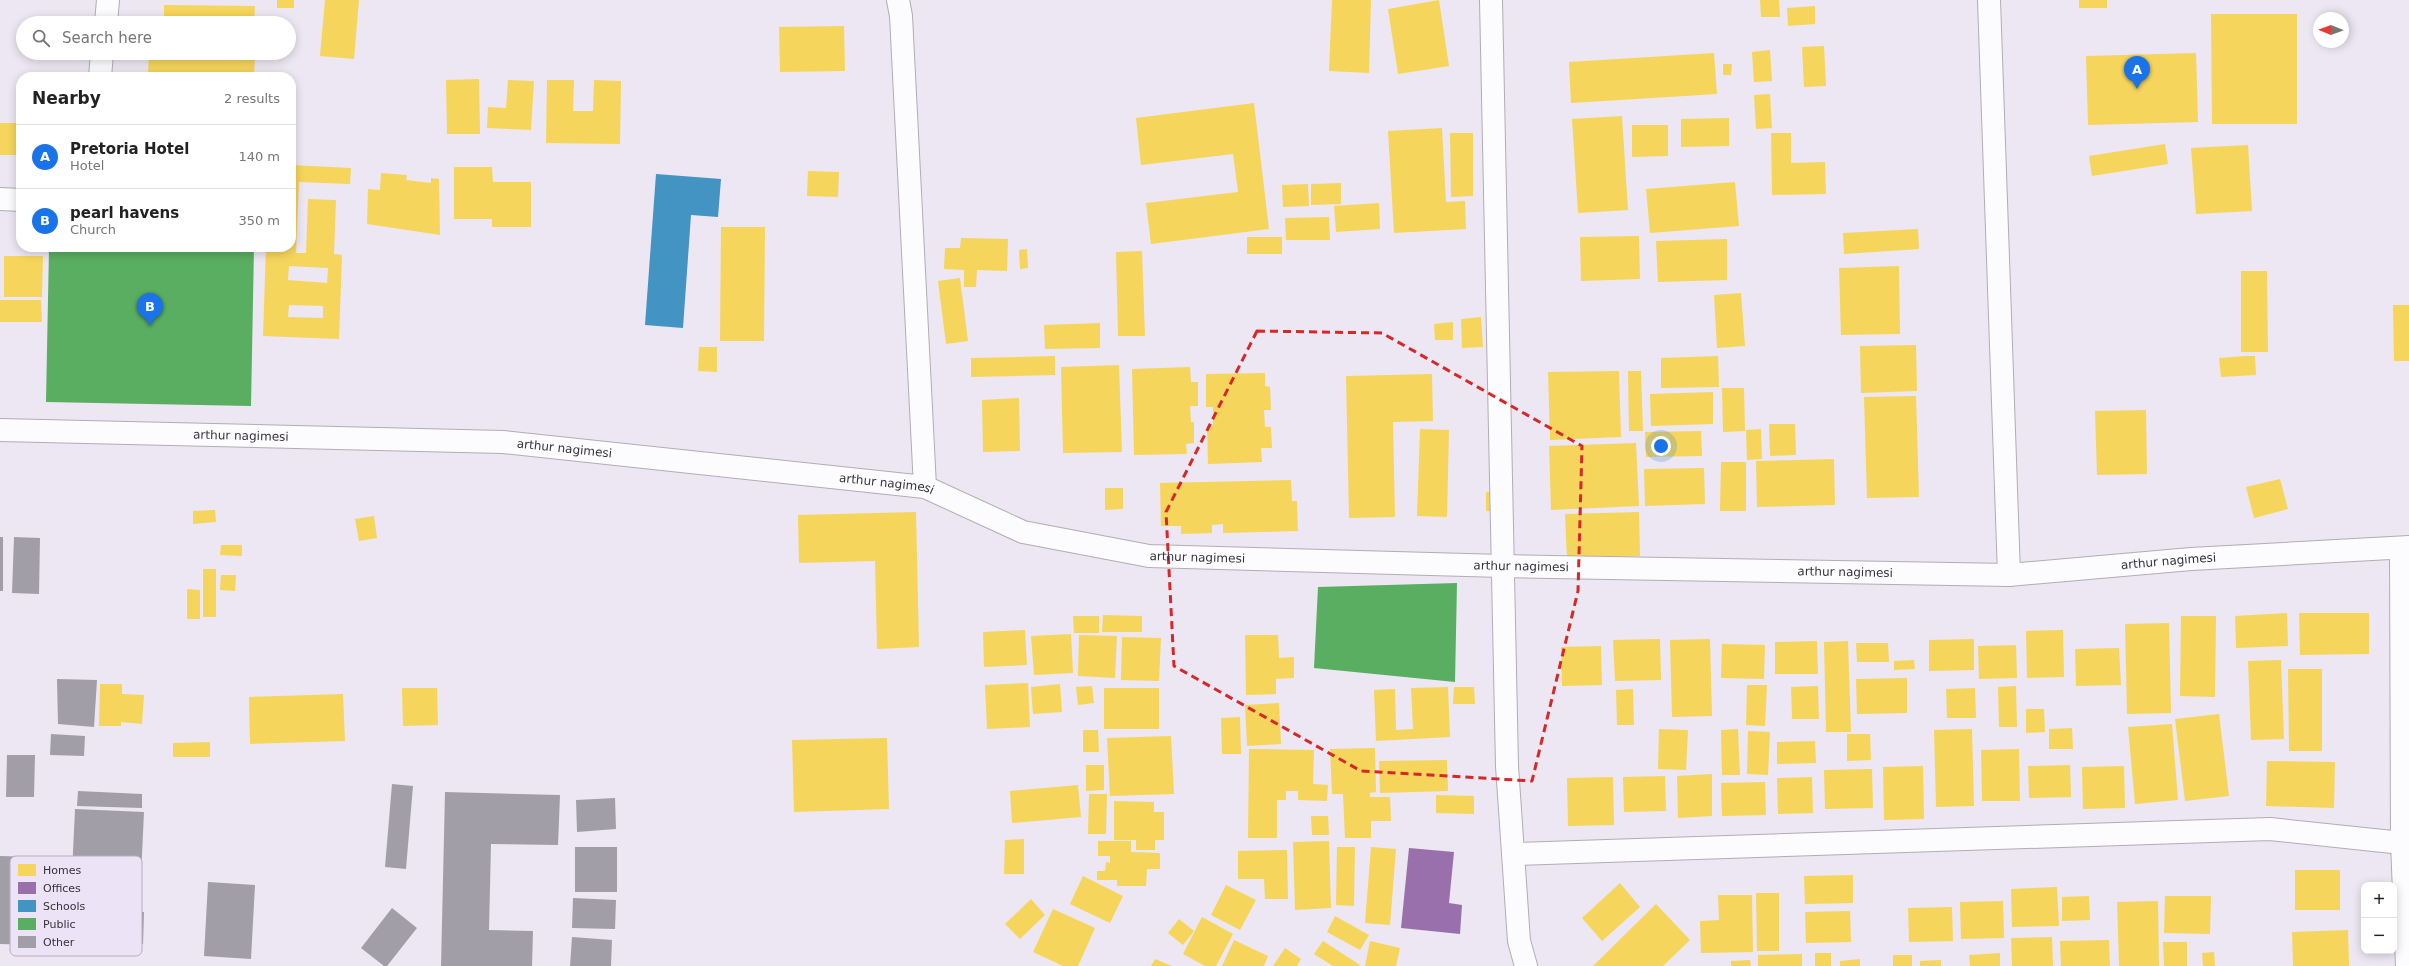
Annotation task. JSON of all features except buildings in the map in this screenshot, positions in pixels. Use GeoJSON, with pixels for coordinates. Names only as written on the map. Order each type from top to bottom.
{"type":"FeatureCollection","features":[{"type":"Feature","properties":{"kind":"street"},"geometry":{"type":"LineString","coordinates":[[107,16],[108,0]]}},
{"type":"Feature","properties":{"kind":"street"},"geometry":{"type":"LineString","coordinates":[[898,0],[901,16],[926,487]]}},
{"type":"Feature","properties":{"kind":"street"},"geometry":{"type":"LineString","coordinates":[[1491,0],[1507,766],[1519,941],[1526,966]]}},
{"type":"Feature","properties":{"kind":"street"},"geometry":{"type":"LineString","coordinates":[[1989,0],[2009,575]]}},
{"type":"Feature","properties":{"kind":"street"},"geometry":{"type":"LineString","coordinates":[[100,72],[101,60]]}},
{"type":"Feature","properties":{"kind":"street"},"geometry":{"type":"LineString","coordinates":[[0,198],[16,200]]}},
{"type":"Feature","properties":{"kind":"street","name":"arthur nagimesi"},"geometry":{"type":"LineString","coordinates":[[0,430],[503,442],[926,487],[1023,532],[1149,556],[1502,566],[2009,575],[2191,558],[2405,547]]}},
{"type":"Feature","properties":{"kind":"street"},"geometry":{"type":"LineString","coordinates":[[2405,547],[2402,843],[2407,966]]}},
{"type":"Feature","properties":{"kind":"street"},"geometry":{"type":"LineString","coordinates":[[1514,854],[2270,829],[2402,843]]}},
{"type":"Feature","properties":{"kind":"highlighted area"},"geometry":{"type":"Polygon","coordinates":[[[1257,331],[1382,333],[1582,446],[1578,591],[1532,781],[1361,771],[1174,666],[1166,512],[1257,331]]]}},
{"type":"Feature","properties":{"kind":"place","name":"Pretoria Hotel"},"geometry":{"type":"Point","coordinates":[2137,89]}},
{"type":"Feature","properties":{"kind":"place","name":"pearl havens"},"geometry":{"type":"Point","coordinates":[150,326]}}]}
